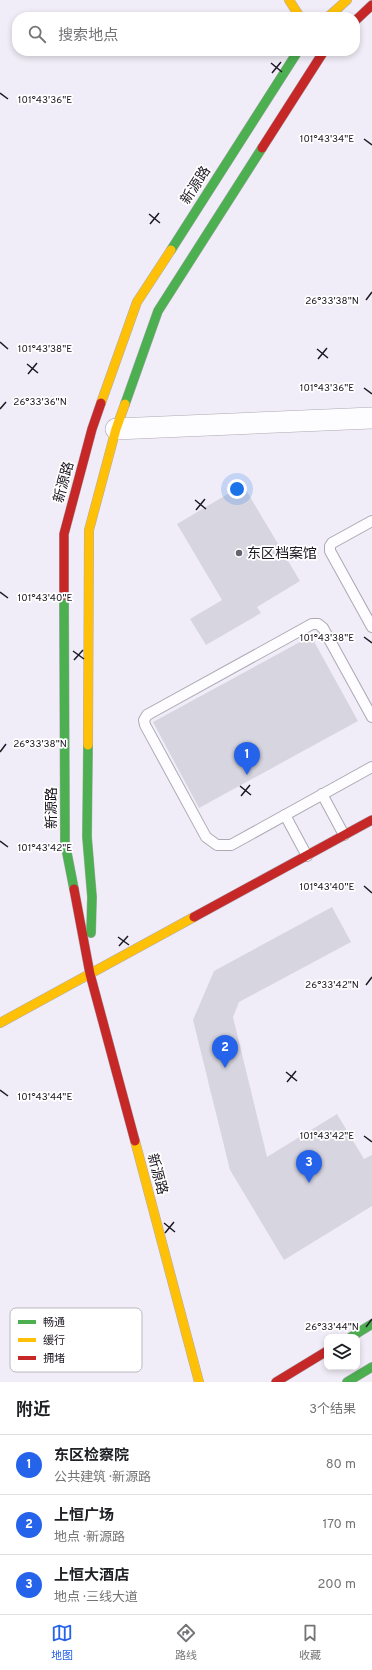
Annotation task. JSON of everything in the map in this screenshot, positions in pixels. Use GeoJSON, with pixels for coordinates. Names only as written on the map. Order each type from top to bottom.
{"type":"FeatureCollection","features":[{"type":"Feature","properties":{"kind":"street"},"geometry":{"type":"LineString","coordinates":[[289,0],[297,12]]}},
{"type":"Feature","properties":{"kind":"street"},"geometry":{"type":"LineString","coordinates":[[334,12],[347,0]]}},
{"type":"Feature","properties":{"kind":"street"},"geometry":{"type":"LineString","coordinates":[[360,16],[372,5]]}},
{"type":"Feature","properties":{"kind":"street","name":"新源路"},"geometry":{"type":"LineString","coordinates":[[199,1382],[90,974],[65,843],[64,534],[92,429],[137,302],[295,56]]}},
{"type":"Feature","properties":{"kind":"street","name":"新源路"},"geometry":{"type":"LineString","coordinates":[[90,974],[92,897],[87,837],[89,530],[116,429],[158,311],[321,56]]}},
{"type":"Feature","properties":{"kind":"street"},"geometry":{"type":"LineString","coordinates":[[116,429],[372,418]]}},
{"type":"Feature","properties":{"kind":"street"},"geometry":{"type":"LineString","coordinates":[[0,1023],[372,820]]}},
{"type":"Feature","properties":{"kind":"street"},"geometry":{"type":"LineString","coordinates":[[356,1334],[372,1324]]}},
{"type":"Feature","properties":{"kind":"street"},"geometry":{"type":"LineString","coordinates":[[276,1382],[324,1353]]}},
{"type":"Feature","properties":{"kind":"street"},"geometry":{"type":"LineString","coordinates":[[348,1382],[372,1367]]}},
{"type":"Feature","properties":{"kind":"lane"},"geometry":{"type":"LineString","coordinates":[[372,521],[332,542],[330,546],[330,551],[372,627]]}},
{"type":"Feature","properties":{"kind":"lane"},"geometry":{"type":"LineString","coordinates":[[372,717],[323,628],[318,624],[312,624],[147,715],[144,720],[145,725],[206,837],[211,842],[224,846],[231,845],[372,767]]}},
{"type":"Feature","properties":{"kind":"lane"},"geometry":{"type":"LineString","coordinates":[[322,794],[344,835]]}},
{"type":"Feature","properties":{"kind":"lane"},"geometry":{"type":"LineString","coordinates":[[286,815],[307,856]]}},
{"type":"Feature","properties":{"kind":"building","name":"东区档案馆"},"geometry":{"type":"Polygon","coordinates":[[[243,485],[300,581],[257,607],[261,613],[206,645],[190,619],[222,600],[177,524],[243,485]]]}},
{"type":"Feature","properties":{"kind":"building"},"geometry":{"type":"Polygon","coordinates":[[[311,636],[358,721],[199,808],[153,722],[311,636]]]}},
{"type":"Feature","properties":{"kind":"building"},"geometry":{"type":"Polygon","coordinates":[[[332,907],[351,942],[239,1002],[233,1017],[267,1157],[337,1114],[364,1159],[372,1155],[372,1206],[284,1260],[230,1170],[193,1020],[214,971],[332,907]]]}},
{"type":"Feature","properties":{"kind":"traffic: fast"},"geometry":{"type":"LineString","coordinates":[[171,250],[295,56]]}},
{"type":"Feature","properties":{"kind":"traffic: fast"},"geometry":{"type":"LineString","coordinates":[[125,404],[158,311],[262,148]]}},
{"type":"Feature","properties":{"kind":"traffic: fast"},"geometry":{"type":"LineString","coordinates":[[64,595],[65,843],[74,889]]}},
{"type":"Feature","properties":{"kind":"traffic: fast"},"geometry":{"type":"LineString","coordinates":[[88,745],[87,837],[92,897],[91,933]]}},
{"type":"Feature","properties":{"kind":"traffic: fast"},"geometry":{"type":"LineString","coordinates":[[356,1334],[372,1324]]}},
{"type":"Feature","properties":{"kind":"traffic: fast"},"geometry":{"type":"LineString","coordinates":[[347,1382],[372,1367]]}},
{"type":"Feature","properties":{"kind":"traffic: slow"},"geometry":{"type":"LineString","coordinates":[[289,0],[297,12]]}},
{"type":"Feature","properties":{"kind":"traffic: slow"},"geometry":{"type":"LineString","coordinates":[[334,12],[347,0]]}},
{"type":"Feature","properties":{"kind":"traffic: slow"},"geometry":{"type":"LineString","coordinates":[[101,403],[137,302],[171,250]]}},
{"type":"Feature","properties":{"kind":"traffic: slow"},"geometry":{"type":"LineString","coordinates":[[88,745],[89,530],[116,429],[125,404]]}},
{"type":"Feature","properties":{"kind":"traffic: slow"},"geometry":{"type":"LineString","coordinates":[[0,1023],[194,917]]}},
{"type":"Feature","properties":{"kind":"traffic: slow"},"geometry":{"type":"LineString","coordinates":[[135,1141],[199,1382]]}},
{"type":"Feature","properties":{"kind":"traffic: jam"},"geometry":{"type":"LineString","coordinates":[[360,16],[372,5]]}},
{"type":"Feature","properties":{"kind":"traffic: jam"},"geometry":{"type":"LineString","coordinates":[[262,148],[321,56]]}},
{"type":"Feature","properties":{"kind":"traffic: jam"},"geometry":{"type":"LineString","coordinates":[[64,595],[64,534],[92,429],[101,403]]}},
{"type":"Feature","properties":{"kind":"traffic: jam"},"geometry":{"type":"LineString","coordinates":[[194,917],[372,820]]}},
{"type":"Feature","properties":{"kind":"traffic: jam"},"geometry":{"type":"LineString","coordinates":[[74,889],[90,974],[135,1141]]}},
{"type":"Feature","properties":{"kind":"traffic: jam"},"geometry":{"type":"LineString","coordinates":[[276,1382],[324,1353]]}},
{"type":"Feature","properties":{"kind":"place","name":"东区档案馆"},"geometry":{"type":"Point","coordinates":[239,553]}},
{"type":"Feature","properties":{"kind":"place","name":"东区检察院"},"geometry":{"type":"Point","coordinates":[247,775]}},
{"type":"Feature","properties":{"kind":"place","name":"上恒广场"},"geometry":{"type":"Point","coordinates":[225,1068]}},
{"type":"Feature","properties":{"kind":"place","name":"上恒大酒店"},"geometry":{"type":"Point","coordinates":[309,1183]}}]}
